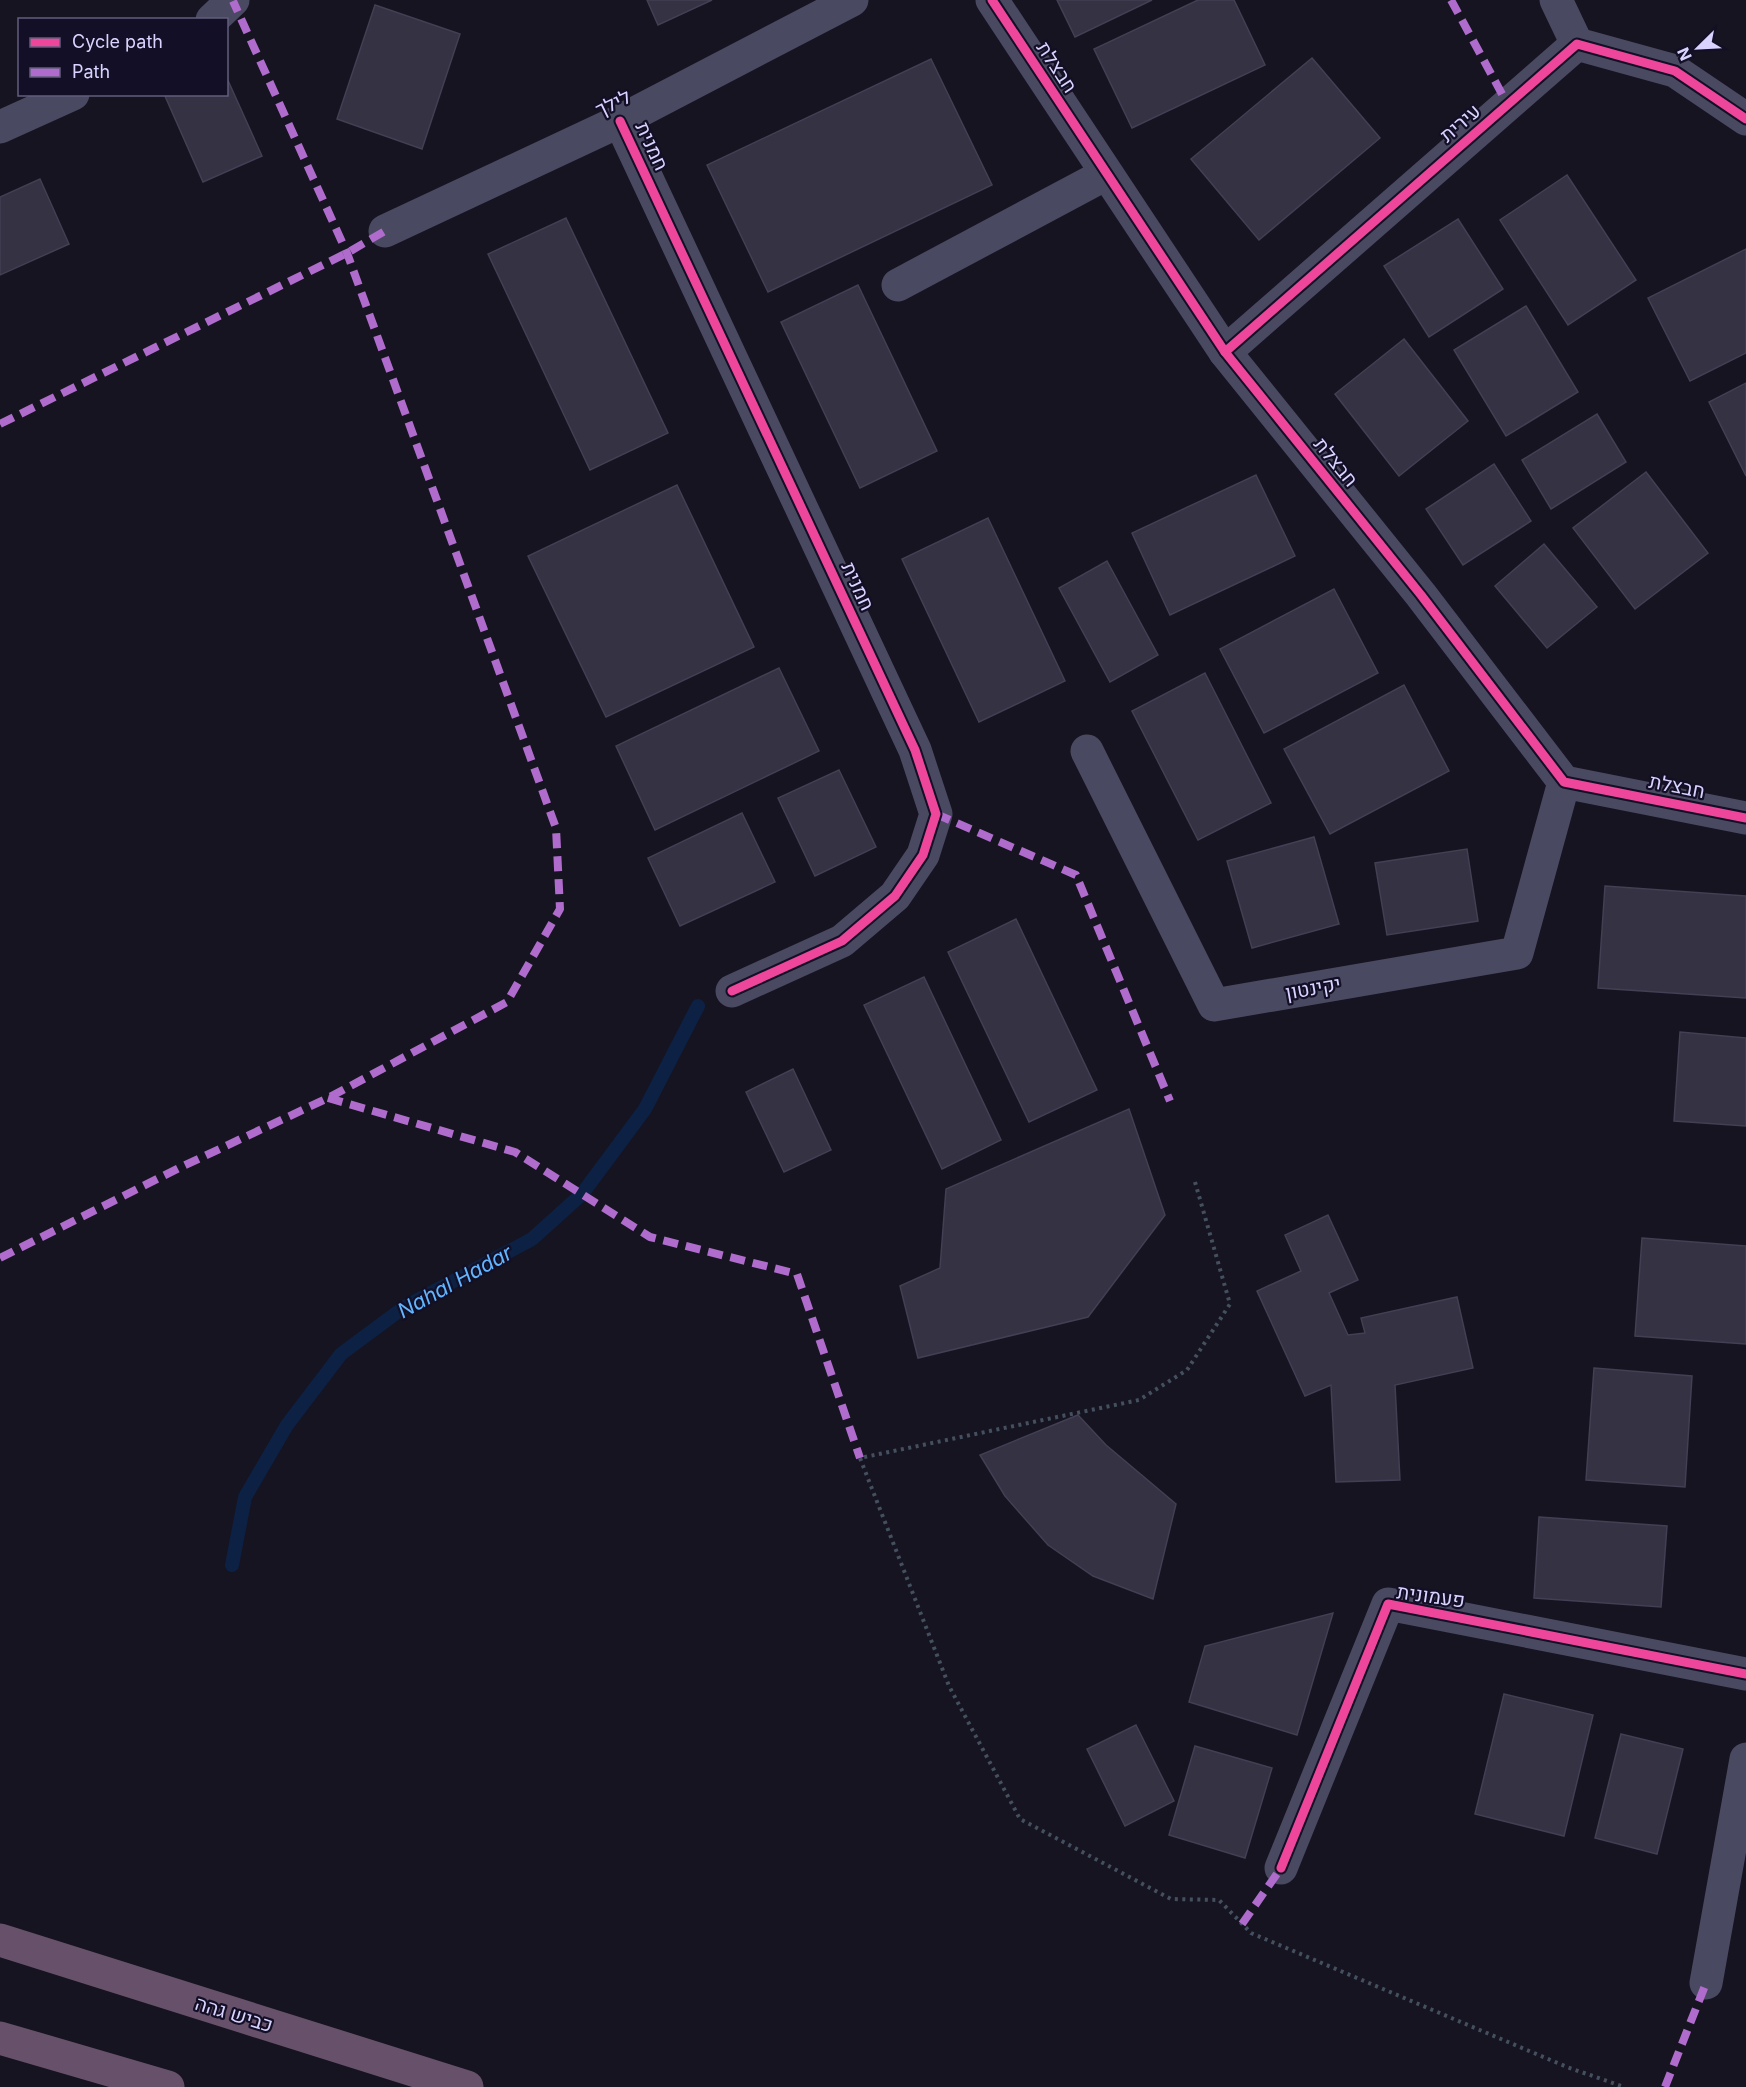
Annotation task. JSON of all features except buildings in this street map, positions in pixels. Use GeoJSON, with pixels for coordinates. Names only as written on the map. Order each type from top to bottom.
{"type":"FeatureCollection","features":[{"type":"Feature","properties":{"kind":"highway","name":"כביש גהה"},"geometry":{"type":"LineString","coordinates":[[0,1940],[467,2087]]}},
{"type":"Feature","properties":{"kind":"highway"},"geometry":{"type":"LineString","coordinates":[[0,2038],[168,2087]]}},
{"type":"Feature","properties":{"kind":"street"},"geometry":{"type":"LineString","coordinates":[[214,18],[233,0]]}},
{"type":"Feature","properties":{"kind":"street","name":"לילך"},"geometry":{"type":"LineString","coordinates":[[385,231],[620,121],[852,0]]}},
{"type":"Feature","properties":{"kind":"street","name":"חבצלת"},"geometry":{"type":"LineString","coordinates":[[992,0],[1225,352],[1420,595],[1564,782],[1746,818]]}},
{"type":"Feature","properties":{"kind":"street"},"geometry":{"type":"LineString","coordinates":[[1556,0],[1577,44],[1675,71],[1746,119]]}},
{"type":"Feature","properties":{"kind":"street","name":"עירית"},"geometry":{"type":"LineString","coordinates":[[1225,352],[1577,44]]}},
{"type":"Feature","properties":{"kind":"street"},"geometry":{"type":"LineString","coordinates":[[0,127],[69,96]]}},
{"type":"Feature","properties":{"kind":"street","name":"חמנית"},"geometry":{"type":"LineString","coordinates":[[620,121],[915,750],[936,814],[923,855],[895,896],[842,941],[732,992]]}},
{"type":"Feature","properties":{"kind":"street"},"geometry":{"type":"LineString","coordinates":[[898,285],[1106,174]]}},
{"type":"Feature","properties":{"kind":"street","name":"יקינטון"},"geometry":{"type":"LineString","coordinates":[[1087,751],[1214,1005],[1517,953],[1564,782]]}},
{"type":"Feature","properties":{"kind":"street","name":"פעמונית"},"geometry":{"type":"LineString","coordinates":[[1281,1868],[1388,1604],[1746,1674]]}},
{"type":"Feature","properties":{"kind":"street"},"geometry":{"type":"LineString","coordinates":[[1706,1983],[1746,1759]]}},
{"type":"Feature","properties":{"kind":"path"},"geometry":{"type":"LineString","coordinates":[[1195,1182],[1230,1304],[1187,1370],[1139,1400],[860,1458],[949,1686],[1020,1819],[1171,1899],[1220,1900],[1251,1933],[1567,2067],[1624,2087]]}},
{"type":"Feature","properties":{"kind":"waterway","name":"Nahal Hadar"},"geometry":{"type":"LineString","coordinates":[[232,1565],[245,1497],[287,1425],[341,1354],[403,1308],[532,1239],[582,1194],[645,1109],[698,1006]]}},
{"type":"Feature","properties":{"kind":"marked path"},"geometry":{"type":"LineString","coordinates":[[1451,0],[1508,105]]}},
{"type":"Feature","properties":{"kind":"marked path"},"geometry":{"type":"LineString","coordinates":[[0,1258],[179,1168],[328,1098],[507,1002],[560,909],[556,828],[347,253],[233,1]]}},
{"type":"Feature","properties":{"kind":"marked path"},"geometry":{"type":"LineString","coordinates":[[0,424],[347,253],[385,231]]}},
{"type":"Feature","properties":{"kind":"marked path"},"geometry":{"type":"LineString","coordinates":[[936,814],[1076,875],[1170,1101]]}},
{"type":"Feature","properties":{"kind":"marked path"},"geometry":{"type":"LineString","coordinates":[[328,1098],[515,1152],[650,1237],[797,1274],[860,1458]]}},
{"type":"Feature","properties":{"kind":"marked path"},"geometry":{"type":"LineString","coordinates":[[1242,1924],[1281,1868]]}},
{"type":"Feature","properties":{"kind":"marked path"},"geometry":{"type":"LineString","coordinates":[[1665,2087],[1706,1983]]}},
{"type":"Feature","properties":{"kind":"cycle path"},"geometry":{"type":"LineString","coordinates":[[992,0],[1225,352],[1421,595],[1564,782],[1746,818]]}},
{"type":"Feature","properties":{"kind":"cycle path"},"geometry":{"type":"LineString","coordinates":[[1225,352],[1577,44],[1675,71],[1746,119]]}},
{"type":"Feature","properties":{"kind":"cycle path"},"geometry":{"type":"LineString","coordinates":[[620,121],[915,750],[936,814],[923,855],[895,896],[842,941],[732,991]]}},
{"type":"Feature","properties":{"kind":"cycle path"},"geometry":{"type":"LineString","coordinates":[[1281,1868],[1388,1604],[1746,1674]]}}]}
